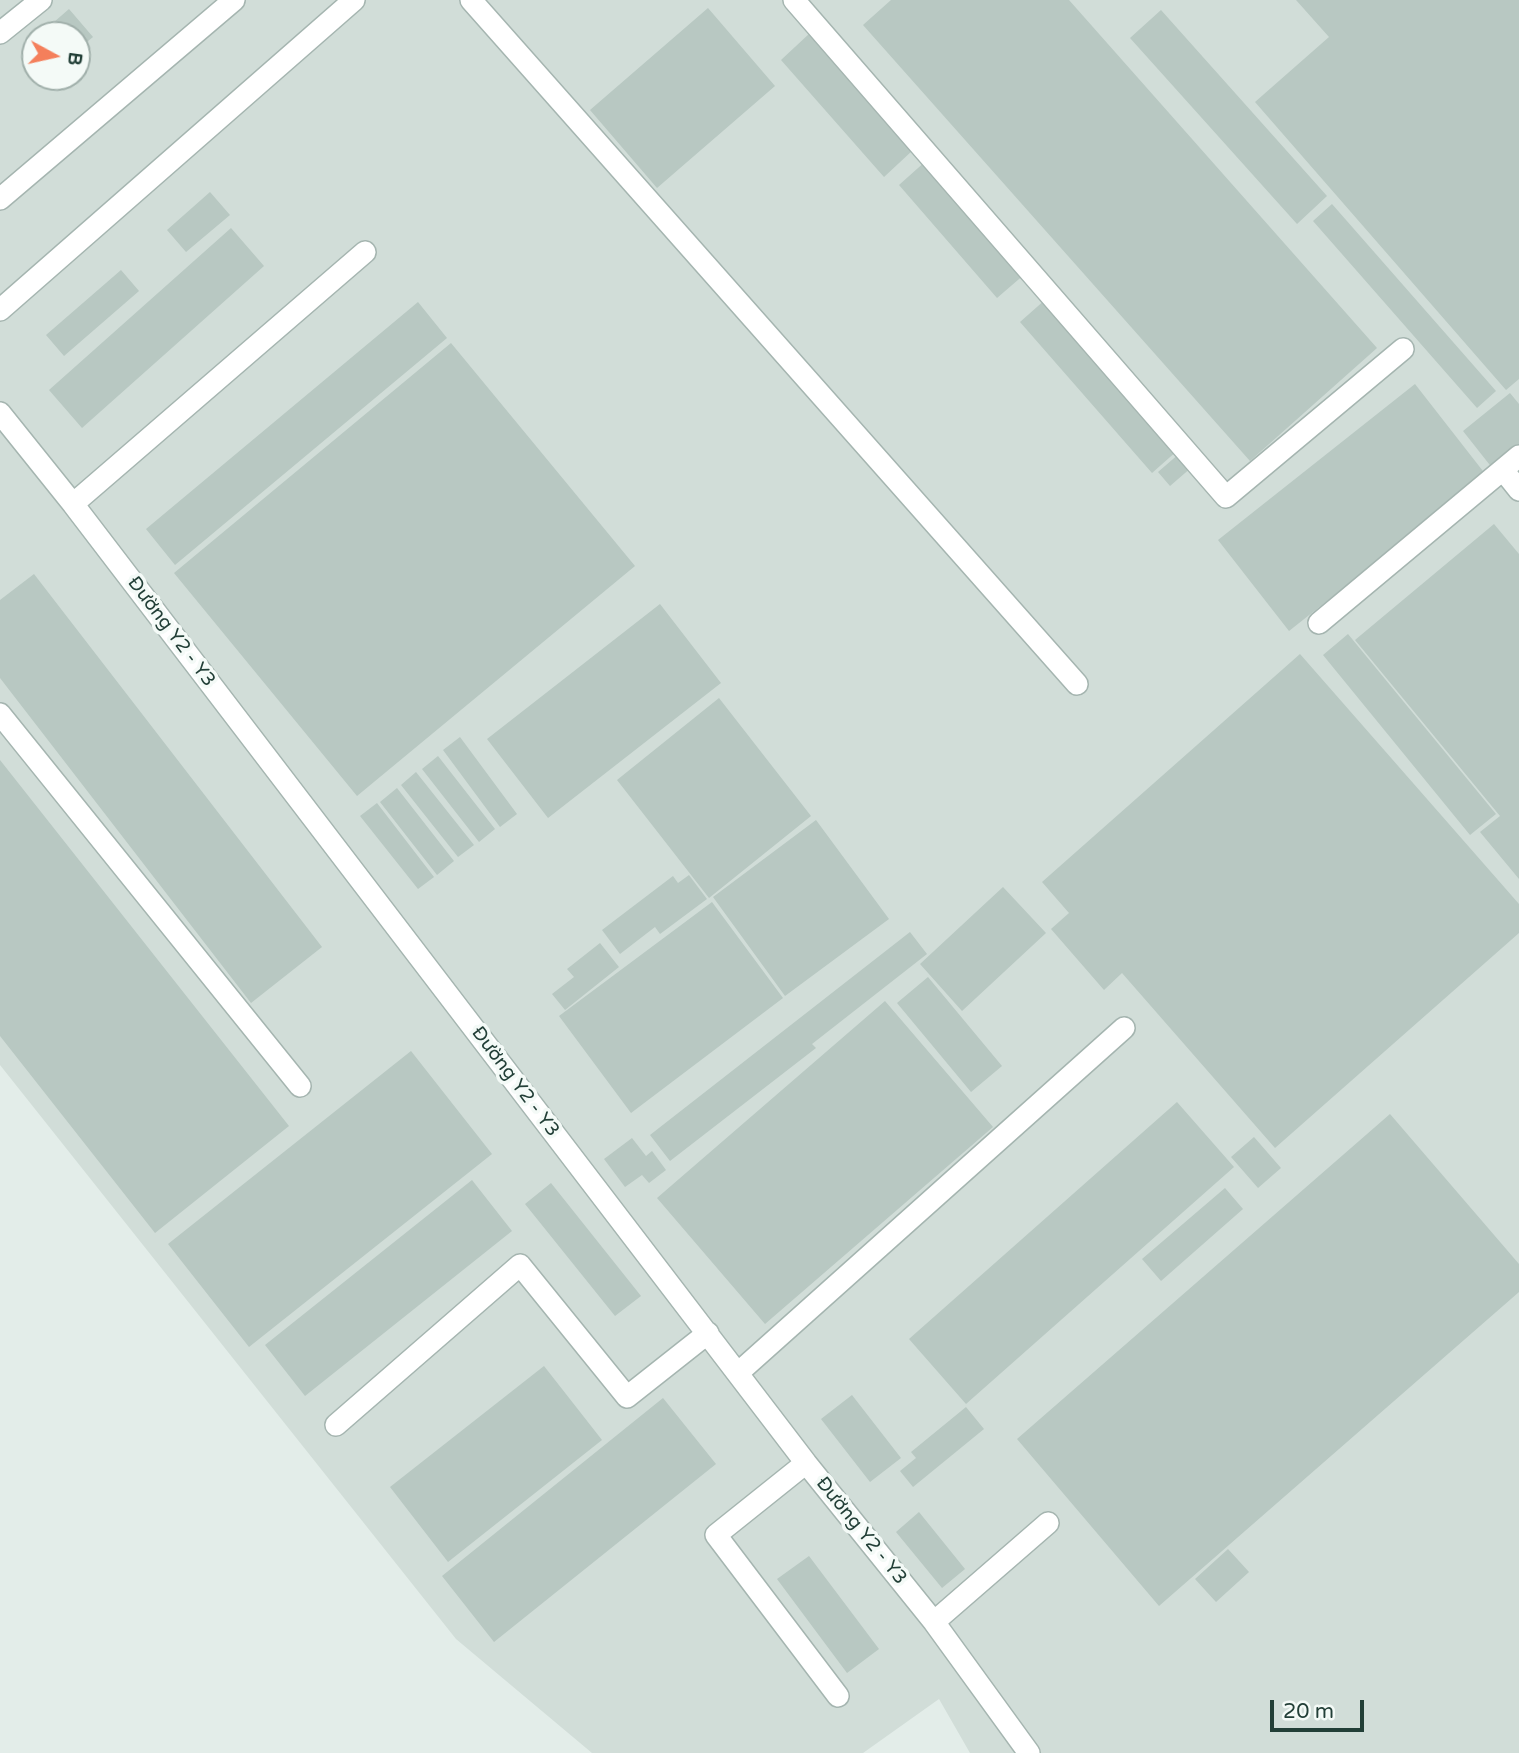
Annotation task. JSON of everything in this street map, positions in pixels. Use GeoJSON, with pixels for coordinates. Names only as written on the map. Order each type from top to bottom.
{"type":"FeatureCollection","features":[{"type":"Feature","properties":{"kind":"street"},"geometry":{"type":"LineString","coordinates":[[0,33],[41,0]]}},
{"type":"Feature","properties":{"kind":"street"},"geometry":{"type":"LineString","coordinates":[[0,199],[234,0]]}},
{"type":"Feature","properties":{"kind":"street"},"geometry":{"type":"LineString","coordinates":[[0,310],[354,0]]}},
{"type":"Feature","properties":{"kind":"street"},"geometry":{"type":"LineString","coordinates":[[471,0],[1077,684]]}},
{"type":"Feature","properties":{"kind":"street"},"geometry":{"type":"LineString","coordinates":[[794,0],[1226,497],[1403,349]]}},
{"type":"Feature","properties":{"kind":"street"},"geometry":{"type":"LineString","coordinates":[[72,504],[365,252]]}},
{"type":"Feature","properties":{"kind":"street","name":"Đường Y2 - Y3"},"geometry":{"type":"LineString","coordinates":[[0,413],[806,1463],[934,1622],[1029,1753]]}},
{"type":"Feature","properties":{"kind":"street"},"geometry":{"type":"LineString","coordinates":[[1319,623],[1511,463],[1519,490]]}},
{"type":"Feature","properties":{"kind":"street"},"geometry":{"type":"LineString","coordinates":[[0,714],[300,1086]]}},
{"type":"Feature","properties":{"kind":"street"},"geometry":{"type":"LineString","coordinates":[[738,1373],[1124,1028]]}},
{"type":"Feature","properties":{"kind":"street"},"geometry":{"type":"LineString","coordinates":[[336,1425],[520,1265],[627,1397],[708,1333]]}},
{"type":"Feature","properties":{"kind":"street"},"geometry":{"type":"LineString","coordinates":[[806,1463],[716,1535],[838,1696]]}},
{"type":"Feature","properties":{"kind":"street"},"geometry":{"type":"LineString","coordinates":[[934,1622],[1048,1523]]}},
{"type":"Feature","properties":{"kind":"shaded area"},"geometry":{"type":"Polygon","coordinates":[[[0,0],[1519,0],[1519,1753],[970,1753],[939,1699],[863,1753],[592,1753],[456,1639],[0,1065],[0,0]]]}},
{"type":"Feature","properties":{"kind":"building"},"geometry":{"type":"Polygon","coordinates":[[[891,0],[1069,0],[1377,348],[1250,461],[863,25],[891,0]]]}},
{"type":"Feature","properties":{"kind":"building"},"geometry":{"type":"Polygon","coordinates":[[[1296,0],[1519,0],[1519,379],[1506,390],[1255,102],[1329,37],[1296,0]]]}},
{"type":"Feature","properties":{"kind":"building"},"geometry":{"type":"Polygon","coordinates":[[[708,8],[775,86],[657,188],[590,110],[708,8]]]}},
{"type":"Feature","properties":{"kind":"building"},"geometry":{"type":"Polygon","coordinates":[[[69,9],[79,21],[55,21],[69,9]]]}},
{"type":"Feature","properties":{"kind":"building"},"geometry":{"type":"Polygon","coordinates":[[[1161,10],[1327,196],[1297,224],[1130,38],[1161,10]]]}},
{"type":"Feature","properties":{"kind":"building"},"geometry":{"type":"Polygon","coordinates":[[[810,33],[913,150],[884,177],[781,60],[810,33]]]}},
{"type":"Feature","properties":{"kind":"building"},"geometry":{"type":"Polygon","coordinates":[[[927,160],[1026,273],[997,298],[899,185],[927,160]]]}},
{"type":"Feature","properties":{"kind":"building"},"geometry":{"type":"Polygon","coordinates":[[[210,192],[230,215],[186,252],[167,230],[210,192]]]}},
{"type":"Feature","properties":{"kind":"building"},"geometry":{"type":"Polygon","coordinates":[[[1332,204],[1496,391],[1477,408],[1313,221],[1332,204]]]}},
{"type":"Feature","properties":{"kind":"building"},"geometry":{"type":"Polygon","coordinates":[[[231,228],[264,266],[82,428],[49,390],[231,228]]]}},
{"type":"Feature","properties":{"kind":"building"},"geometry":{"type":"Polygon","coordinates":[[[121,270],[139,291],[64,356],[46,335],[121,270]]]}},
{"type":"Feature","properties":{"kind":"building"},"geometry":{"type":"Polygon","coordinates":[[[1046,299],[1178,450],[1152,473],[1020,322],[1046,299]]]}},
{"type":"Feature","properties":{"kind":"building"},"geometry":{"type":"Polygon","coordinates":[[[418,302],[447,338],[175,565],[146,529],[418,302]]]}},
{"type":"Feature","properties":{"kind":"building"},"geometry":{"type":"Polygon","coordinates":[[[451,343],[635,566],[357,796],[174,573],[451,343]]]}},
{"type":"Feature","properties":{"kind":"building"},"geometry":{"type":"Polygon","coordinates":[[[1415,384],[1486,475],[1289,631],[1218,540],[1415,384]]]}},
{"type":"Feature","properties":{"kind":"building"},"geometry":{"type":"Polygon","coordinates":[[[1510,393],[1519,404],[1519,447],[1493,469],[1463,431],[1510,393]]]}},
{"type":"Feature","properties":{"kind":"building"},"geometry":{"type":"Polygon","coordinates":[[[1180,453],[1192,467],[1170,486],[1158,472],[1180,453]]]}},
{"type":"Feature","properties":{"kind":"building"},"geometry":{"type":"Polygon","coordinates":[[[1494,524],[1519,554],[1519,879],[1480,832],[1500,816],[1355,640],[1494,524]]]}},
{"type":"Feature","properties":{"kind":"building"},"geometry":{"type":"Polygon","coordinates":[[[34,574],[322,947],[251,1003],[0,678],[0,600],[34,574]]]}},
{"type":"Feature","properties":{"kind":"building"},"geometry":{"type":"Polygon","coordinates":[[[660,604],[721,683],[548,818],[487,739],[660,604]]]}},
{"type":"Feature","properties":{"kind":"building"},"geometry":{"type":"Polygon","coordinates":[[[1348,634],[1496,814],[1470,835],[1323,655],[1348,634]]]}},
{"type":"Feature","properties":{"kind":"building"},"geometry":{"type":"Polygon","coordinates":[[[1300,654],[1519,904],[1519,933],[1275,1148],[1122,973],[1104,990],[1051,929],[1069,913],[1042,882],[1300,654]]]}},
{"type":"Feature","properties":{"kind":"building"},"geometry":{"type":"Polygon","coordinates":[[[719,698],[811,816],[709,898],[617,780],[719,698]]]}},
{"type":"Feature","properties":{"kind":"building"},"geometry":{"type":"Polygon","coordinates":[[[460,737],[517,814],[500,827],[443,750],[460,737]]]}},
{"type":"Feature","properties":{"kind":"building"},"geometry":{"type":"Polygon","coordinates":[[[438,756],[495,829],[479,842],[422,769],[438,756]]]}},
{"type":"Feature","properties":{"kind":"building"},"geometry":{"type":"Polygon","coordinates":[[[0,760],[289,1126],[155,1233],[0,1036],[0,760]]]}},
{"type":"Feature","properties":{"kind":"building"},"geometry":{"type":"Polygon","coordinates":[[[416,772],[474,845],[458,857],[401,785],[416,772]]]}},
{"type":"Feature","properties":{"kind":"building"},"geometry":{"type":"Polygon","coordinates":[[[397,788],[454,861],[437,875],[380,802],[397,788]]]}},
{"type":"Feature","properties":{"kind":"building"},"geometry":{"type":"Polygon","coordinates":[[[377,803],[434,877],[418,889],[360,816],[377,803]]]}},
{"type":"Feature","properties":{"kind":"building"},"geometry":{"type":"Polygon","coordinates":[[[816,820],[889,919],[785,996],[713,897],[816,820]]]}},
{"type":"Feature","properties":{"kind":"building"},"geometry":{"type":"Polygon","coordinates":[[[689,875],[707,899],[660,934],[655,927],[620,954],[602,930],[673,876],[678,883],[689,875]]]}},
{"type":"Feature","properties":{"kind":"building"},"geometry":{"type":"Polygon","coordinates":[[[1003,887],[1046,933],[962,1011],[920,964],[1003,887]]]}},
{"type":"Feature","properties":{"kind":"building"},"geometry":{"type":"Polygon","coordinates":[[[712,902],[783,998],[631,1113],[559,1016],[712,902]]]}},
{"type":"Feature","properties":{"kind":"building"},"geometry":{"type":"Polygon","coordinates":[[[910,932],[927,954],[812,1044],[816,1048],[670,1161],[650,1135],[910,932]]]}},
{"type":"Feature","properties":{"kind":"building"},"geometry":{"type":"Polygon","coordinates":[[[600,943],[619,967],[565,1010],[552,994],[574,977],[567,969],[600,943]]]}},
{"type":"Feature","properties":{"kind":"building"},"geometry":{"type":"Polygon","coordinates":[[[928,977],[1002,1066],[971,1092],[897,1003],[928,977]]]}},
{"type":"Feature","properties":{"kind":"building"},"geometry":{"type":"Polygon","coordinates":[[[885,1001],[993,1127],[765,1324],[657,1198],[885,1001]]]}},
{"type":"Feature","properties":{"kind":"building"},"geometry":{"type":"Polygon","coordinates":[[[411,1051],[492,1154],[249,1347],[168,1244],[411,1051]]]}},
{"type":"Feature","properties":{"kind":"building"},"geometry":{"type":"Polygon","coordinates":[[[1177,1102],[1234,1167],[966,1404],[909,1339],[1177,1102]]]}},
{"type":"Feature","properties":{"kind":"building"},"geometry":{"type":"Polygon","coordinates":[[[1390,1114],[1519,1264],[1519,1292],[1159,1606],[1017,1439],[1390,1114]]]}},
{"type":"Feature","properties":{"kind":"building"},"geometry":{"type":"Polygon","coordinates":[[[1254,1137],[1281,1168],[1258,1188],[1231,1157],[1254,1137]]]}},
{"type":"Feature","properties":{"kind":"building"},"geometry":{"type":"Polygon","coordinates":[[[632,1138],[646,1156],[652,1151],[666,1170],[649,1183],[642,1175],[625,1187],[604,1159],[632,1138]]]}},
{"type":"Feature","properties":{"kind":"building"},"geometry":{"type":"Polygon","coordinates":[[[472,1180],[512,1231],[305,1396],[265,1345],[472,1180]]]}},
{"type":"Feature","properties":{"kind":"building"},"geometry":{"type":"Polygon","coordinates":[[[551,1183],[641,1296],[615,1316],[525,1204],[551,1183]]]}},
{"type":"Feature","properties":{"kind":"building"},"geometry":{"type":"Polygon","coordinates":[[[1225,1188],[1243,1209],[1161,1281],[1142,1259],[1225,1188]]]}},
{"type":"Feature","properties":{"kind":"building"},"geometry":{"type":"Polygon","coordinates":[[[544,1366],[602,1440],[448,1562],[390,1487],[544,1366]]]}},
{"type":"Feature","properties":{"kind":"building"},"geometry":{"type":"Polygon","coordinates":[[[852,1395],[901,1458],[870,1482],[821,1419],[852,1395]]]}},
{"type":"Feature","properties":{"kind":"building"},"geometry":{"type":"Polygon","coordinates":[[[663,1398],[716,1464],[494,1642],[442,1576],[663,1398]]]}},
{"type":"Feature","properties":{"kind":"building"},"geometry":{"type":"Polygon","coordinates":[[[966,1407],[984,1429],[913,1487],[900,1471],[916,1458],[911,1452],[966,1407]]]}},
{"type":"Feature","properties":{"kind":"building"},"geometry":{"type":"Polygon","coordinates":[[[919,1512],[965,1569],[942,1588],[896,1532],[919,1512]]]}},
{"type":"Feature","properties":{"kind":"building"},"geometry":{"type":"Polygon","coordinates":[[[1228,1549],[1249,1572],[1216,1602],[1195,1579],[1228,1549]]]}},
{"type":"Feature","properties":{"kind":"building"},"geometry":{"type":"Polygon","coordinates":[[[809,1556],[879,1649],[847,1673],[777,1579],[809,1556]]]}}]}
